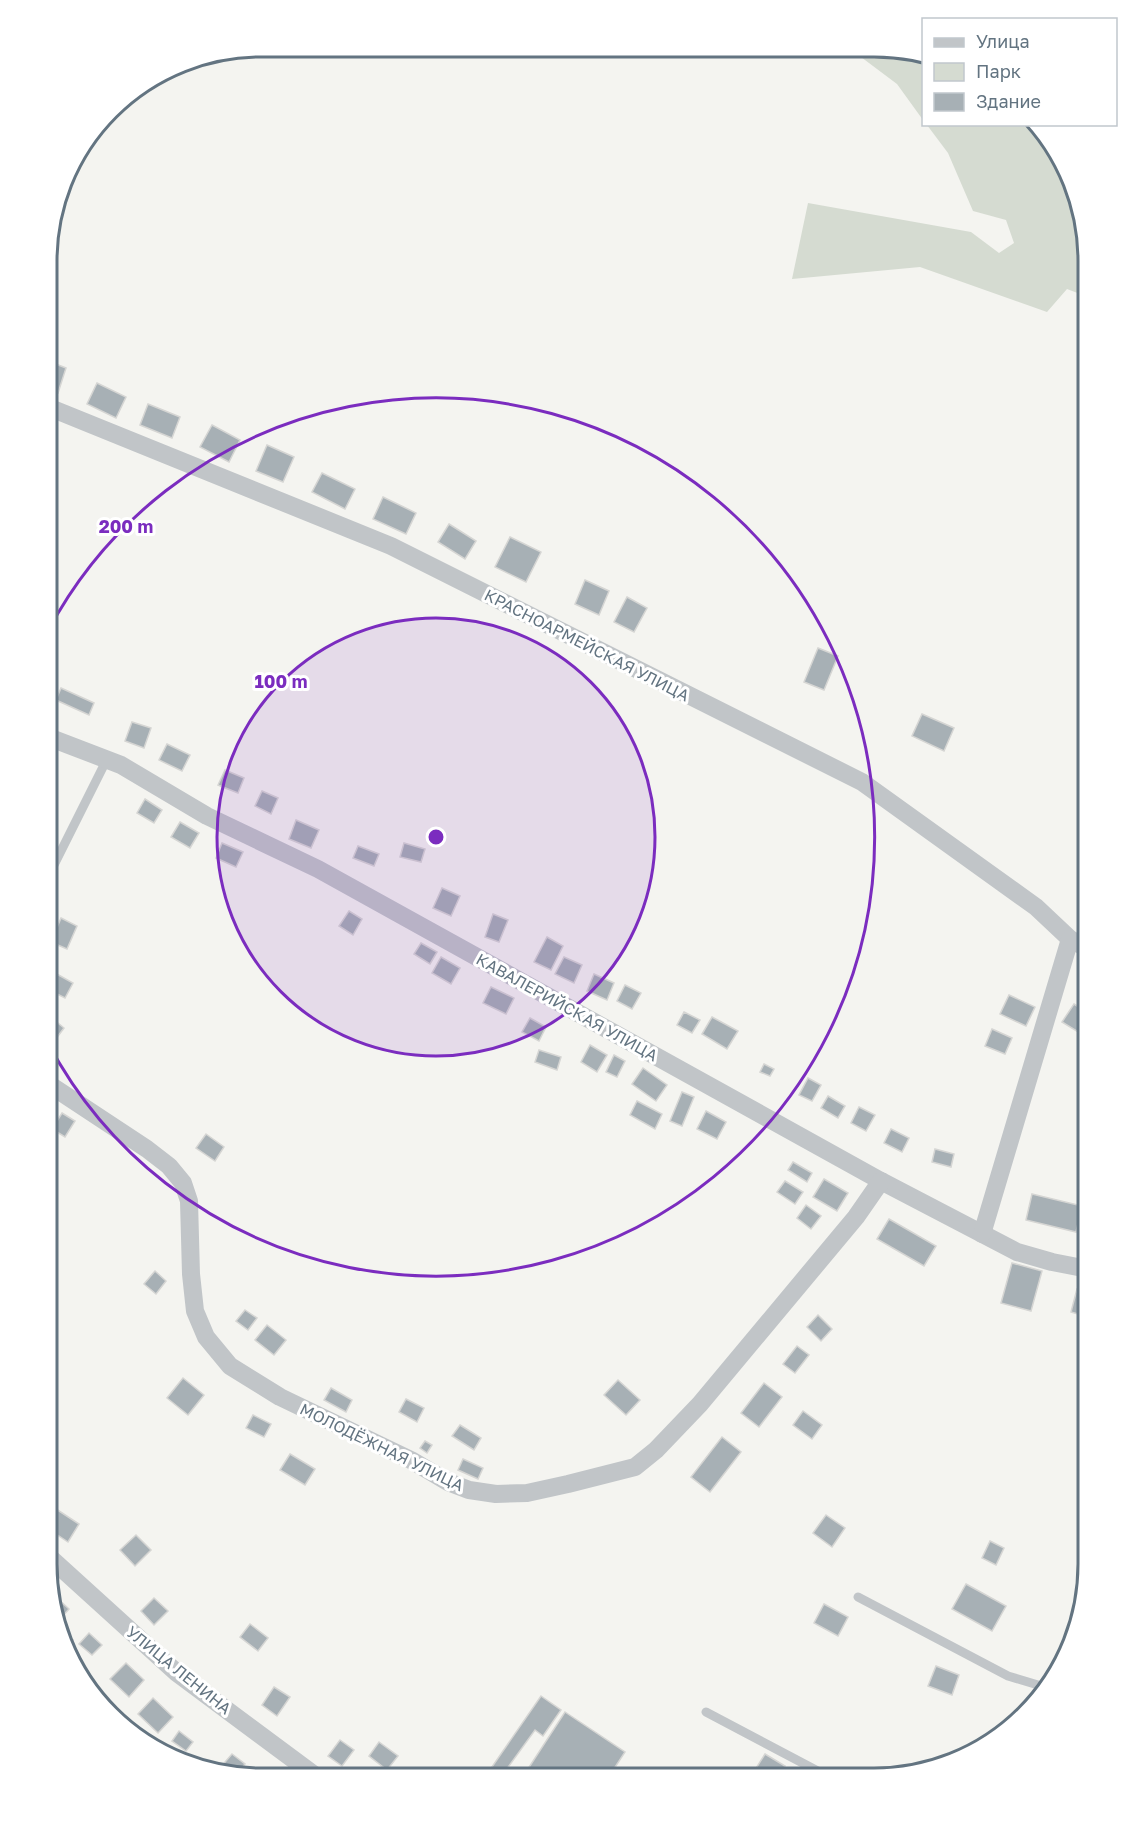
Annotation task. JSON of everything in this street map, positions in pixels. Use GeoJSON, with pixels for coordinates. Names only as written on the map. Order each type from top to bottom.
{"type":"FeatureCollection","features":[{"type":"Feature","properties":{"kind":"street","name":"КРАСНОАРМЕЙСКАЯ УЛИЦА"},"geometry":{"type":"LineString","coordinates":[[57,411],[390,546],[862,782],[1036,907],[1070,939],[1078,943]]}},
{"type":"Feature","properties":{"kind":"street","name":"КАВАЛЕРИЙСКАЯ УЛИЦА"},"geometry":{"type":"LineString","coordinates":[[57,740],[121,765],[207,816],[318,869],[881,1181],[982,1234],[1017,1252],[1078,1267]]}},
{"type":"Feature","properties":{"kind":"street"},"geometry":{"type":"LineString","coordinates":[[982,1234],[1070,939]]}},
{"type":"Feature","properties":{"kind":"street","name":"МОЛОДЁЖНАЯ УЛИЦА"},"geometry":{"type":"LineString","coordinates":[[57,1090],[147,1149],[169,1166],[183,1183],[189,1201],[190,1274],[195,1311],[206,1337],[230,1366],[280,1396],[411,1460],[448,1482],[469,1490],[496,1494],[526,1493],[568,1485],[635,1467],[656,1450],[700,1404],[856,1217],[881,1181]]}},
{"type":"Feature","properties":{"kind":"street","name":"УЛИЦА ЛЕНИНА"},"geometry":{"type":"LineString","coordinates":[[57,1565],[177,1673],[304,1768]]}},
{"type":"Feature","properties":{"kind":"lane"},"geometry":{"type":"LineString","coordinates":[[57,859],[107,759]]}},
{"type":"Feature","properties":{"kind":"lane"},"geometry":{"type":"LineString","coordinates":[[858,1597],[1008,1676],[1038,1685]]}},
{"type":"Feature","properties":{"kind":"lane"},"geometry":{"type":"LineString","coordinates":[[706,1712],[812,1768]]}},
{"type":"Feature","properties":{"kind":"green space"},"geometry":{"type":"Polygon","coordinates":[[[861,57],[900,59],[922,63],[922,119],[897,84],[861,57]]]}},
{"type":"Feature","properties":{"kind":"green space"},"geometry":{"type":"Polygon","coordinates":[[[928,126],[1025,126],[1028,128],[1051,159],[1067,196],[1076,235],[1078,293],[1067,289],[1047,312],[920,267],[792,279],[808,203],[971,232],[999,253],[1014,243],[1006,220],[973,211],[948,153],[928,126]]]}},
{"type":"Feature","properties":{"kind":"building"},"geometry":{"type":"Polygon","coordinates":[[[57,364],[66,368],[57,393],[57,364]]]}},
{"type":"Feature","properties":{"kind":"building"},"geometry":{"type":"Polygon","coordinates":[[[97,383],[126,397],[116,418],[87,404],[97,383]]]}},
{"type":"Feature","properties":{"kind":"building"},"geometry":{"type":"Polygon","coordinates":[[[148,404],[180,417],[172,438],[140,425],[148,404]]]}},
{"type":"Feature","properties":{"kind":"building"},"geometry":{"type":"Polygon","coordinates":[[[212,425],[240,440],[229,462],[200,447],[212,425]]]}},
{"type":"Feature","properties":{"kind":"building"},"geometry":{"type":"Polygon","coordinates":[[[267,445],[294,457],[283,482],[256,471],[267,445]]]}},
{"type":"Feature","properties":{"kind":"building"},"geometry":{"type":"Polygon","coordinates":[[[322,473],[355,489],[345,509],[312,492],[322,473]]]}},
{"type":"Feature","properties":{"kind":"building"},"geometry":{"type":"Polygon","coordinates":[[[383,497],[416,513],[406,534],[373,519],[383,497]]]}},
{"type":"Feature","properties":{"kind":"building"},"geometry":{"type":"Polygon","coordinates":[[[449,524],[476,541],[465,559],[438,542],[449,524]]]}},
{"type":"Feature","properties":{"kind":"building"},"geometry":{"type":"Polygon","coordinates":[[[510,537],[541,552],[526,582],[495,567],[510,537]]]}},
{"type":"Feature","properties":{"kind":"building"},"geometry":{"type":"Polygon","coordinates":[[[585,580],[609,591],[599,615],[575,604],[585,580]]]}},
{"type":"Feature","properties":{"kind":"building"},"geometry":{"type":"Polygon","coordinates":[[[627,597],[647,608],[634,632],[614,622],[627,597]]]}},
{"type":"Feature","properties":{"kind":"building"},"geometry":{"type":"Polygon","coordinates":[[[818,648],[838,656],[824,690],[804,682],[818,648]]]}},
{"type":"Feature","properties":{"kind":"building"},"geometry":{"type":"Polygon","coordinates":[[[61,688],[94,703],[89,715],[57,700],[61,688]]]}},
{"type":"Feature","properties":{"kind":"building"},"geometry":{"type":"Polygon","coordinates":[[[922,714],[954,728],[944,751],[912,736],[922,714]]]}},
{"type":"Feature","properties":{"kind":"building"},"geometry":{"type":"Polygon","coordinates":[[[132,722],[151,728],[144,748],[125,741],[132,722]]]}},
{"type":"Feature","properties":{"kind":"building"},"geometry":{"type":"Polygon","coordinates":[[[167,744],[190,755],[182,771],[159,760],[167,744]]]}},
{"type":"Feature","properties":{"kind":"building"},"geometry":{"type":"Polygon","coordinates":[[[225,770],[244,778],[238,793],[218,785],[225,770]]]}},
{"type":"Feature","properties":{"kind":"building"},"geometry":{"type":"Polygon","coordinates":[[[262,791],[278,798],[271,814],[255,806],[262,791]]]}},
{"type":"Feature","properties":{"kind":"building"},"geometry":{"type":"Polygon","coordinates":[[[145,799],[162,810],[154,823],[137,813],[145,799]]]}},
{"type":"Feature","properties":{"kind":"building"},"geometry":{"type":"Polygon","coordinates":[[[296,820],[319,830],[311,848],[289,839],[296,820]]]}},
{"type":"Feature","properties":{"kind":"building"},"geometry":{"type":"Polygon","coordinates":[[[180,822],[199,833],[190,848],[171,837],[180,822]]]}},
{"type":"Feature","properties":{"kind":"building"},"geometry":{"type":"Polygon","coordinates":[[[222,843],[243,852],[236,867],[216,858],[222,843]]]}},
{"type":"Feature","properties":{"kind":"building"},"geometry":{"type":"Polygon","coordinates":[[[404,843],[425,849],[421,862],[400,857],[404,843]]]}},
{"type":"Feature","properties":{"kind":"building"},"geometry":{"type":"Polygon","coordinates":[[[358,846],[379,854],[374,866],[353,858],[358,846]]]}},
{"type":"Feature","properties":{"kind":"building"},"geometry":{"type":"Polygon","coordinates":[[[442,888],[460,896],[451,916],[433,908],[442,888]]]}},
{"type":"Feature","properties":{"kind":"building"},"geometry":{"type":"Polygon","coordinates":[[[349,911],[362,919],[353,935],[339,926],[349,911]]]}},
{"type":"Feature","properties":{"kind":"building"},"geometry":{"type":"Polygon","coordinates":[[[493,914],[508,920],[499,942],[485,937],[493,914]]]}},
{"type":"Feature","properties":{"kind":"building"},"geometry":{"type":"Polygon","coordinates":[[[61,918],[77,926],[67,949],[57,945],[57,928],[61,918]]]}},
{"type":"Feature","properties":{"kind":"building"},"geometry":{"type":"Polygon","coordinates":[[[547,937],[563,946],[551,970],[534,962],[547,937]]]}},
{"type":"Feature","properties":{"kind":"building"},"geometry":{"type":"Polygon","coordinates":[[[421,943],[437,952],[430,964],[414,954],[421,943]]]}},
{"type":"Feature","properties":{"kind":"building"},"geometry":{"type":"Polygon","coordinates":[[[441,957],[460,968],[451,984],[432,973],[441,957]]]}},
{"type":"Feature","properties":{"kind":"building"},"geometry":{"type":"Polygon","coordinates":[[[564,957],[582,965],[574,983],[555,974],[564,957]]]}},
{"type":"Feature","properties":{"kind":"building"},"geometry":{"type":"Polygon","coordinates":[[[57,974],[73,983],[65,998],[57,994],[57,974]]]}},
{"type":"Feature","properties":{"kind":"building"},"geometry":{"type":"Polygon","coordinates":[[[594,974],[614,983],[607,1000],[587,991],[594,974]]]}},
{"type":"Feature","properties":{"kind":"building"},"geometry":{"type":"Polygon","coordinates":[[[625,985],[641,993],[632,1009],[617,1001],[625,985]]]}},
{"type":"Feature","properties":{"kind":"building"},"geometry":{"type":"Polygon","coordinates":[[[491,987],[514,998],[506,1014],[483,1003],[491,987]]]}},
{"type":"Feature","properties":{"kind":"building"},"geometry":{"type":"Polygon","coordinates":[[[1009,995],[1035,1007],[1026,1026],[1000,1014],[1009,995]]]}},
{"type":"Feature","properties":{"kind":"building"},"geometry":{"type":"Polygon","coordinates":[[[1074,1004],[1078,1007],[1078,1032],[1062,1022],[1074,1004]]]}},
{"type":"Feature","properties":{"kind":"building"},"geometry":{"type":"Polygon","coordinates":[[[684,1012],[700,1020],[692,1033],[677,1025],[684,1012]]]}},
{"type":"Feature","properties":{"kind":"building"},"geometry":{"type":"Polygon","coordinates":[[[712,1017],[738,1031],[727,1049],[702,1034],[712,1017]]]}},
{"type":"Feature","properties":{"kind":"building"},"geometry":{"type":"Polygon","coordinates":[[[530,1018],[546,1027],[539,1041],[522,1032],[530,1018]]]}},
{"type":"Feature","properties":{"kind":"building"},"geometry":{"type":"Polygon","coordinates":[[[57,1022],[64,1028],[57,1037],[57,1022]]]}},
{"type":"Feature","properties":{"kind":"building"},"geometry":{"type":"Polygon","coordinates":[[[992,1029],[1012,1038],[1005,1054],[985,1046],[992,1029]]]}},
{"type":"Feature","properties":{"kind":"building"},"geometry":{"type":"Polygon","coordinates":[[[590,1045],[607,1055],[597,1072],[581,1062],[590,1045]]]}},
{"type":"Feature","properties":{"kind":"building"},"geometry":{"type":"Polygon","coordinates":[[[539,1050],[561,1057],[557,1070],[535,1062],[539,1050]]]}},
{"type":"Feature","properties":{"kind":"building"},"geometry":{"type":"Polygon","coordinates":[[[614,1055],[625,1061],[617,1077],[606,1072],[614,1055]]]}},
{"type":"Feature","properties":{"kind":"building"},"geometry":{"type":"Polygon","coordinates":[[[764,1064],[774,1069],[770,1076],[760,1072],[764,1064]]]}},
{"type":"Feature","properties":{"kind":"building"},"geometry":{"type":"Polygon","coordinates":[[[643,1068],[667,1085],[656,1101],[632,1084],[643,1068]]]}},
{"type":"Feature","properties":{"kind":"building"},"geometry":{"type":"Polygon","coordinates":[[[808,1078],[821,1085],[812,1101],[799,1095],[808,1078]]]}},
{"type":"Feature","properties":{"kind":"building"},"geometry":{"type":"Polygon","coordinates":[[[682,1092],[694,1097],[682,1126],[670,1121],[682,1092]]]}},
{"type":"Feature","properties":{"kind":"building"},"geometry":{"type":"Polygon","coordinates":[[[828,1096],[845,1106],[838,1118],[821,1108],[828,1096]]]}},
{"type":"Feature","properties":{"kind":"building"},"geometry":{"type":"Polygon","coordinates":[[[637,1101],[662,1114],[655,1129],[630,1115],[637,1101]]]}},
{"type":"Feature","properties":{"kind":"building"},"geometry":{"type":"Polygon","coordinates":[[[859,1107],[875,1115],[866,1131],[851,1123],[859,1107]]]}},
{"type":"Feature","properties":{"kind":"building"},"geometry":{"type":"Polygon","coordinates":[[[706,1111],[726,1122],[717,1139],[697,1129],[706,1111]]]}},
{"type":"Feature","properties":{"kind":"building"},"geometry":{"type":"Polygon","coordinates":[[[62,1113],[75,1121],[65,1137],[57,1132],[57,1121],[62,1113]]]}},
{"type":"Feature","properties":{"kind":"building"},"geometry":{"type":"Polygon","coordinates":[[[891,1129],[909,1138],[902,1152],[884,1143],[891,1129]]]}},
{"type":"Feature","properties":{"kind":"building"},"geometry":{"type":"Polygon","coordinates":[[[206,1134],[224,1147],[215,1161],[196,1148],[206,1134]]]}},
{"type":"Feature","properties":{"kind":"building"},"geometry":{"type":"Polygon","coordinates":[[[935,1149],[954,1154],[951,1167],[932,1162],[935,1149]]]}},
{"type":"Feature","properties":{"kind":"building"},"geometry":{"type":"Polygon","coordinates":[[[793,1162],[812,1173],[807,1182],[788,1170],[793,1162]]]}},
{"type":"Feature","properties":{"kind":"building"},"geometry":{"type":"Polygon","coordinates":[[[824,1179],[848,1193],[837,1211],[813,1197],[824,1179]]]}},
{"type":"Feature","properties":{"kind":"building"},"geometry":{"type":"Polygon","coordinates":[[[785,1181],[803,1192],[795,1204],[777,1192],[785,1181]]]}},
{"type":"Feature","properties":{"kind":"building"},"geometry":{"type":"Polygon","coordinates":[[[1032,1194],[1078,1205],[1076,1232],[1026,1220],[1032,1194]]]}},
{"type":"Feature","properties":{"kind":"building"},"geometry":{"type":"Polygon","coordinates":[[[806,1205],[821,1216],[811,1229],[797,1218],[806,1205]]]}},
{"type":"Feature","properties":{"kind":"building"},"geometry":{"type":"Polygon","coordinates":[[[889,1219],[936,1246],[924,1266],[877,1239],[889,1219]]]}},
{"type":"Feature","properties":{"kind":"building"},"geometry":{"type":"Polygon","coordinates":[[[1012,1263],[1042,1271],[1031,1311],[1001,1303],[1012,1263]]]}},
{"type":"Feature","properties":{"kind":"building"},"geometry":{"type":"Polygon","coordinates":[[[155,1271],[166,1281],[156,1294],[144,1284],[155,1271]]]}},
{"type":"Feature","properties":{"kind":"building"},"geometry":{"type":"Polygon","coordinates":[[[1077,1289],[1078,1289],[1078,1314],[1071,1312],[1077,1289]]]}},
{"type":"Feature","properties":{"kind":"building"},"geometry":{"type":"Polygon","coordinates":[[[245,1310],[257,1318],[248,1330],[236,1321],[245,1310]]]}},
{"type":"Feature","properties":{"kind":"building"},"geometry":{"type":"Polygon","coordinates":[[[818,1315],[832,1329],[821,1341],[807,1327],[818,1315]]]}},
{"type":"Feature","properties":{"kind":"building"},"geometry":{"type":"Polygon","coordinates":[[[267,1325],[286,1340],[274,1355],[255,1340],[267,1325]]]}},
{"type":"Feature","properties":{"kind":"building"},"geometry":{"type":"Polygon","coordinates":[[[797,1346],[809,1355],[795,1373],[783,1364],[797,1346]]]}},
{"type":"Feature","properties":{"kind":"building"},"geometry":{"type":"Polygon","coordinates":[[[183,1378],[204,1395],[188,1415],[167,1398],[183,1378]]]}},
{"type":"Feature","properties":{"kind":"building"},"geometry":{"type":"Polygon","coordinates":[[[618,1380],[640,1400],[626,1415],[604,1395],[618,1380]]]}},
{"type":"Feature","properties":{"kind":"building"},"geometry":{"type":"Polygon","coordinates":[[[764,1383],[782,1397],[759,1427],[741,1413],[764,1383]]]}},
{"type":"Feature","properties":{"kind":"building"},"geometry":{"type":"Polygon","coordinates":[[[331,1388],[352,1400],[346,1412],[324,1400],[331,1388]]]}},
{"type":"Feature","properties":{"kind":"building"},"geometry":{"type":"Polygon","coordinates":[[[406,1399],[424,1408],[417,1422],[399,1412],[406,1399]]]}},
{"type":"Feature","properties":{"kind":"building"},"geometry":{"type":"Polygon","coordinates":[[[803,1411],[822,1425],[812,1439],[793,1425],[803,1411]]]}},
{"type":"Feature","properties":{"kind":"building"},"geometry":{"type":"Polygon","coordinates":[[[253,1415],[271,1424],[264,1437],[246,1428],[253,1415]]]}},
{"type":"Feature","properties":{"kind":"building"},"geometry":{"type":"Polygon","coordinates":[[[460,1425],[481,1438],[474,1450],[452,1436],[460,1425]]]}},
{"type":"Feature","properties":{"kind":"building"},"geometry":{"type":"Polygon","coordinates":[[[722,1437],[741,1452],[710,1492],[691,1477],[722,1437]]]}},
{"type":"Feature","properties":{"kind":"building"},"geometry":{"type":"Polygon","coordinates":[[[425,1441],[432,1445],[427,1453],[420,1448],[425,1441]]]}},
{"type":"Feature","properties":{"kind":"building"},"geometry":{"type":"Polygon","coordinates":[[[290,1454],[315,1469],[305,1485],[280,1470],[290,1454]]]}},
{"type":"Feature","properties":{"kind":"building"},"geometry":{"type":"Polygon","coordinates":[[[463,1459],[483,1468],[478,1479],[458,1470],[463,1459]]]}},
{"type":"Feature","properties":{"kind":"building"},"geometry":{"type":"Polygon","coordinates":[[[57,1510],[79,1524],[68,1542],[57,1535],[57,1510]]]}},
{"type":"Feature","properties":{"kind":"building"},"geometry":{"type":"Polygon","coordinates":[[[826,1515],[845,1528],[832,1547],[813,1533],[826,1515]]]}},
{"type":"Feature","properties":{"kind":"building"},"geometry":{"type":"Polygon","coordinates":[[[136,1535],[151,1550],[135,1566],[120,1550],[136,1535]]]}},
{"type":"Feature","properties":{"kind":"building"},"geometry":{"type":"Polygon","coordinates":[[[990,1541],[1004,1548],[996,1565],[982,1558],[990,1541]]]}},
{"type":"Feature","properties":{"kind":"building"},"geometry":{"type":"Polygon","coordinates":[[[966,1584],[1006,1606],[992,1631],[952,1609],[966,1584]]]}},
{"type":"Feature","properties":{"kind":"building"},"geometry":{"type":"Polygon","coordinates":[[[154,1598],[168,1611],[154,1625],[141,1611],[154,1598]]]}},
{"type":"Feature","properties":{"kind":"building"},"geometry":{"type":"Polygon","coordinates":[[[61,1601],[69,1609],[64,1615],[61,1601]]]}},
{"type":"Feature","properties":{"kind":"building"},"geometry":{"type":"Polygon","coordinates":[[[824,1604],[848,1617],[838,1636],[814,1623],[824,1604]]]}},
{"type":"Feature","properties":{"kind":"building"},"geometry":{"type":"Polygon","coordinates":[[[250,1624],[268,1638],[258,1651],[240,1637],[250,1624]]]}},
{"type":"Feature","properties":{"kind":"building"},"geometry":{"type":"Polygon","coordinates":[[[89,1633],[102,1645],[92,1655],[79,1644],[89,1633]]]}},
{"type":"Feature","properties":{"kind":"building"},"geometry":{"type":"Polygon","coordinates":[[[126,1663],[144,1680],[129,1697],[110,1679],[126,1663]]]}},
{"type":"Feature","properties":{"kind":"building"},"geometry":{"type":"Polygon","coordinates":[[[936,1666],[959,1675],[952,1695],[928,1686],[936,1666]]]}},
{"type":"Feature","properties":{"kind":"building"},"geometry":{"type":"Polygon","coordinates":[[[274,1687],[290,1697],[277,1716],[262,1705],[274,1687]]]}},
{"type":"Feature","properties":{"kind":"building"},"geometry":{"type":"Polygon","coordinates":[[[541,1696],[561,1710],[543,1736],[535,1730],[508,1768],[491,1768],[541,1696]]]}},
{"type":"Feature","properties":{"kind":"building"},"geometry":{"type":"Polygon","coordinates":[[[153,1698],[173,1717],[158,1733],[138,1714],[153,1698]]]}},
{"type":"Feature","properties":{"kind":"building"},"geometry":{"type":"Polygon","coordinates":[[[565,1712],[625,1752],[615,1768],[529,1768],[565,1712]]]}},
{"type":"Feature","properties":{"kind":"building"},"geometry":{"type":"Polygon","coordinates":[[[179,1731],[193,1742],[186,1751],[172,1741],[179,1731]]]}},
{"type":"Feature","properties":{"kind":"building"},"geometry":{"type":"Polygon","coordinates":[[[340,1740],[354,1750],[342,1766],[328,1756],[340,1740]]]}},
{"type":"Feature","properties":{"kind":"building"},"geometry":{"type":"Polygon","coordinates":[[[379,1742],[398,1756],[389,1768],[384,1768],[369,1756],[379,1742]]]}},
{"type":"Feature","properties":{"kind":"building"},"geometry":{"type":"Polygon","coordinates":[[[232,1754],[245,1764],[243,1767],[223,1764],[232,1754]]]}},
{"type":"Feature","properties":{"kind":"building"},"geometry":{"type":"Polygon","coordinates":[[[765,1754],[785,1766],[784,1768],[756,1768],[765,1754]]]}}]}
